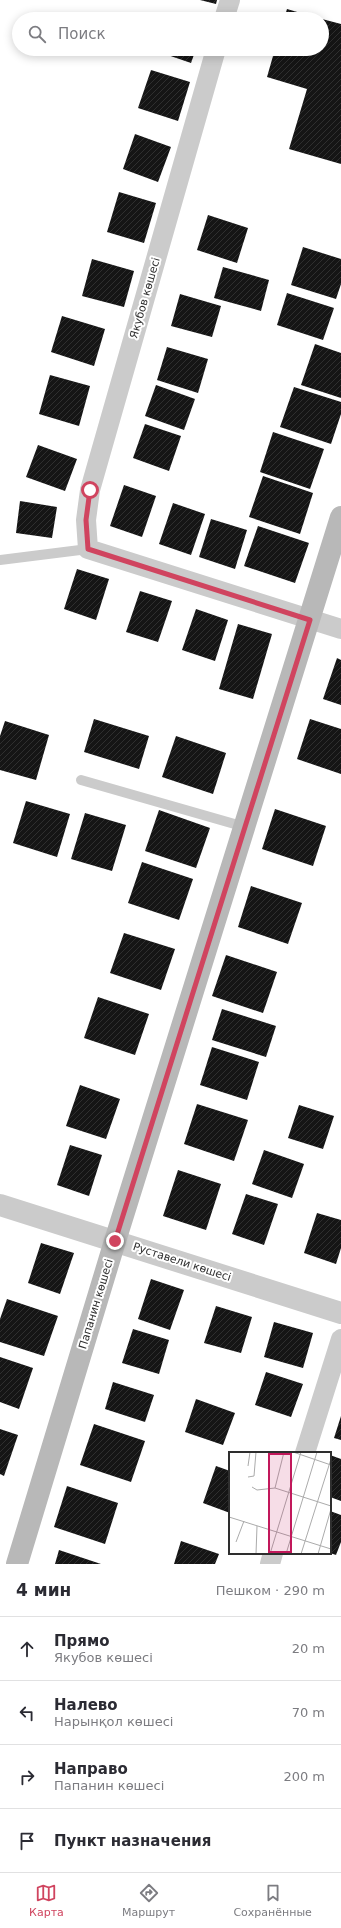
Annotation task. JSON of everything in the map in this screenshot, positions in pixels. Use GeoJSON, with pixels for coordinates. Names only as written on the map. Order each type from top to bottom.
{"type":"FeatureCollection","features":[{"type":"Feature","properties":{"kind":"main road","name":"Папанин көшесі"},"geometry":{"type":"LineString","coordinates":[[17,1564],[115,1241],[341,517]]}},
{"type":"Feature","properties":{"kind":"street"},"geometry":{"type":"LineString","coordinates":[[226,12],[230,0]]}},
{"type":"Feature","properties":{"kind":"street","name":"Якубов көшесі"},"geometry":{"type":"LineString","coordinates":[[88,549],[86,520],[90,490],[214,56]]}},
{"type":"Feature","properties":{"kind":"street"},"geometry":{"type":"LineString","coordinates":[[88,549],[341,629]]}},
{"type":"Feature","properties":{"kind":"street","name":"Руставели көшесі"},"geometry":{"type":"LineString","coordinates":[[0,1206],[341,1312]]}},
{"type":"Feature","properties":{"kind":"street"},"geometry":{"type":"LineString","coordinates":[[305,1452],[341,1339]]}},
{"type":"Feature","properties":{"kind":"street"},"geometry":{"type":"LineString","coordinates":[[270,1564],[273,1554]]}},
{"type":"Feature","properties":{"kind":"lane"},"geometry":{"type":"LineString","coordinates":[[0,560],[88,549]]}},
{"type":"Feature","properties":{"kind":"lane"},"geometry":{"type":"LineString","coordinates":[[81,780],[245,827]]}},
{"type":"Feature","properties":{"kind":"building"},"geometry":{"type":"Polygon","coordinates":[[[200,0],[217,0],[216,4],[200,0]]]}},
{"type":"Feature","properties":{"kind":"building"},"geometry":{"type":"Polygon","coordinates":[[[287,9],[297,12],[286,12],[287,9]]]}},
{"type":"Feature","properties":{"kind":"building"},"geometry":{"type":"Polygon","coordinates":[[[329,21],[341,24],[341,164],[289,149],[307,89],[267,77],[273,56],[329,56],[329,21]]]}},
{"type":"Feature","properties":{"kind":"building"},"geometry":{"type":"Polygon","coordinates":[[[171,56],[194,56],[191,63],[171,56]]]}},
{"type":"Feature","properties":{"kind":"building"},"geometry":{"type":"Polygon","coordinates":[[[151,70],[190,82],[178,121],[138,108],[151,70]]]}},
{"type":"Feature","properties":{"kind":"building"},"geometry":{"type":"Polygon","coordinates":[[[135,134],[171,147],[158,182],[123,169],[135,134]]]}},
{"type":"Feature","properties":{"kind":"building"},"geometry":{"type":"Polygon","coordinates":[[[119,192],[156,203],[144,243],[107,232],[119,192]]]}},
{"type":"Feature","properties":{"kind":"building"},"geometry":{"type":"Polygon","coordinates":[[[208,215],[248,228],[237,263],[197,250],[208,215]]]}},
{"type":"Feature","properties":{"kind":"building"},"geometry":{"type":"Polygon","coordinates":[[[303,247],[341,259],[341,284],[336,299],[291,285],[303,247]]]}},
{"type":"Feature","properties":{"kind":"building"},"geometry":{"type":"Polygon","coordinates":[[[92,259],[134,271],[124,307],[82,296],[92,259]]]}},
{"type":"Feature","properties":{"kind":"building"},"geometry":{"type":"Polygon","coordinates":[[[223,267],[269,280],[261,311],[214,298],[223,267]]]}},
{"type":"Feature","properties":{"kind":"building"},"geometry":{"type":"Polygon","coordinates":[[[287,293],[334,308],[323,340],[277,325],[287,293]]]}},
{"type":"Feature","properties":{"kind":"building"},"geometry":{"type":"Polygon","coordinates":[[[180,294],[221,306],[212,337],[171,326],[180,294]]]}},
{"type":"Feature","properties":{"kind":"building"},"geometry":{"type":"Polygon","coordinates":[[[62,316],[105,329],[94,366],[51,352],[62,316]]]}},
{"type":"Feature","properties":{"kind":"building"},"geometry":{"type":"Polygon","coordinates":[[[315,344],[341,353],[341,398],[301,385],[315,344]]]}},
{"type":"Feature","properties":{"kind":"building"},"geometry":{"type":"Polygon","coordinates":[[[167,347],[208,359],[198,393],[157,380],[167,347]]]}},
{"type":"Feature","properties":{"kind":"building"},"geometry":{"type":"Polygon","coordinates":[[[50,375],[90,386],[79,426],[39,414],[50,375]]]}},
{"type":"Feature","properties":{"kind":"building"},"geometry":{"type":"Polygon","coordinates":[[[156,385],[195,399],[184,430],[145,416],[156,385]]]}},
{"type":"Feature","properties":{"kind":"building"},"geometry":{"type":"Polygon","coordinates":[[[294,387],[341,402],[341,414],[331,444],[280,427],[294,387]]]}},
{"type":"Feature","properties":{"kind":"building"},"geometry":{"type":"Polygon","coordinates":[[[145,424],[181,436],[169,471],[133,458],[145,424]]]}},
{"type":"Feature","properties":{"kind":"building"},"geometry":{"type":"Polygon","coordinates":[[[273,432],[324,449],[310,489],[260,472],[273,432]]]}},
{"type":"Feature","properties":{"kind":"building"},"geometry":{"type":"Polygon","coordinates":[[[38,445],[77,459],[65,491],[26,477],[38,445]]]}},
{"type":"Feature","properties":{"kind":"building"},"geometry":{"type":"Polygon","coordinates":[[[263,476],[313,493],[300,534],[249,517],[263,476]]]}},
{"type":"Feature","properties":{"kind":"building"},"geometry":{"type":"Polygon","coordinates":[[[124,485],[156,496],[142,537],[110,526],[124,485]]]}},
{"type":"Feature","properties":{"kind":"building"},"geometry":{"type":"Polygon","coordinates":[[[20,501],[57,507],[52,538],[16,533],[20,501]]]}},
{"type":"Feature","properties":{"kind":"building"},"geometry":{"type":"Polygon","coordinates":[[[173,503],[205,514],[191,555],[159,544],[173,503]]]}},
{"type":"Feature","properties":{"kind":"building"},"geometry":{"type":"Polygon","coordinates":[[[211,519],[247,530],[235,569],[199,557],[211,519]]]}},
{"type":"Feature","properties":{"kind":"building"},"geometry":{"type":"Polygon","coordinates":[[[258,526],[309,543],[295,583],[244,566],[258,526]]]}},
{"type":"Feature","properties":{"kind":"building"},"geometry":{"type":"Polygon","coordinates":[[[77,569],[109,579],[96,620],[64,609],[77,569]]]}},
{"type":"Feature","properties":{"kind":"building"},"geometry":{"type":"Polygon","coordinates":[[[140,591],[172,601],[158,642],[126,632],[140,591]]]}},
{"type":"Feature","properties":{"kind":"building"},"geometry":{"type":"Polygon","coordinates":[[[196,609],[228,620],[215,661],[182,650],[196,609]]]}},
{"type":"Feature","properties":{"kind":"building"},"geometry":{"type":"Polygon","coordinates":[[[238,624],[272,634],[253,699],[219,689],[238,624]]]}},
{"type":"Feature","properties":{"kind":"building"},"geometry":{"type":"Polygon","coordinates":[[[337,658],[341,660],[341,705],[323,699],[337,658]]]}},
{"type":"Feature","properties":{"kind":"building"},"geometry":{"type":"Polygon","coordinates":[[[94,719],[149,736],[139,769],[84,752],[94,719]]]}},
{"type":"Feature","properties":{"kind":"building"},"geometry":{"type":"Polygon","coordinates":[[[310,719],[341,729],[341,774],[297,759],[310,719]]]}},
{"type":"Feature","properties":{"kind":"building"},"geometry":{"type":"Polygon","coordinates":[[[5,721],[49,735],[36,780],[0,770],[0,736],[5,721]]]}},
{"type":"Feature","properties":{"kind":"building"},"geometry":{"type":"Polygon","coordinates":[[[176,736],[226,753],[213,794],[162,777],[176,736]]]}},
{"type":"Feature","properties":{"kind":"building"},"geometry":{"type":"Polygon","coordinates":[[[26,801],[70,814],[57,857],[13,843],[26,801]]]}},
{"type":"Feature","properties":{"kind":"building"},"geometry":{"type":"Polygon","coordinates":[[[275,809],[326,826],[313,866],[262,849],[275,809]]]}},
{"type":"Feature","properties":{"kind":"building"},"geometry":{"type":"Polygon","coordinates":[[[159,810],[210,828],[196,868],[145,851],[159,810]]]}},
{"type":"Feature","properties":{"kind":"building"},"geometry":{"type":"Polygon","coordinates":[[[85,813],[126,825],[112,871],[71,859],[85,813]]]}},
{"type":"Feature","properties":{"kind":"building"},"geometry":{"type":"Polygon","coordinates":[[[142,862],[193,879],[179,920],[128,903],[142,862]]]}},
{"type":"Feature","properties":{"kind":"building"},"geometry":{"type":"Polygon","coordinates":[[[251,886],[302,903],[288,944],[238,927],[251,886]]]}},
{"type":"Feature","properties":{"kind":"building"},"geometry":{"type":"Polygon","coordinates":[[[124,933],[175,949],[161,990],[110,973],[124,933]]]}},
{"type":"Feature","properties":{"kind":"building"},"geometry":{"type":"Polygon","coordinates":[[[226,955],[277,972],[263,1013],[212,996],[226,955]]]}},
{"type":"Feature","properties":{"kind":"building"},"geometry":{"type":"Polygon","coordinates":[[[98,997],[149,1014],[135,1055],[84,1038],[98,997]]]}},
{"type":"Feature","properties":{"kind":"building"},"geometry":{"type":"Polygon","coordinates":[[[222,1009],[276,1026],[266,1057],[212,1040],[222,1009]]]}},
{"type":"Feature","properties":{"kind":"building"},"geometry":{"type":"Polygon","coordinates":[[[212,1047],[259,1062],[247,1100],[200,1085],[212,1047]]]}},
{"type":"Feature","properties":{"kind":"building"},"geometry":{"type":"Polygon","coordinates":[[[80,1085],[120,1099],[106,1139],[66,1126],[80,1085]]]}},
{"type":"Feature","properties":{"kind":"building"},"geometry":{"type":"Polygon","coordinates":[[[197,1104],[248,1120],[234,1161],[184,1144],[197,1104]]]}},
{"type":"Feature","properties":{"kind":"building"},"geometry":{"type":"Polygon","coordinates":[[[299,1105],[334,1116],[323,1149],[288,1138],[299,1105]]]}},
{"type":"Feature","properties":{"kind":"building"},"geometry":{"type":"Polygon","coordinates":[[[70,1145],[102,1155],[89,1196],[57,1185],[70,1145]]]}},
{"type":"Feature","properties":{"kind":"building"},"geometry":{"type":"Polygon","coordinates":[[[264,1150],[304,1164],[292,1198],[252,1184],[264,1150]]]}},
{"type":"Feature","properties":{"kind":"building"},"geometry":{"type":"Polygon","coordinates":[[[178,1170],[221,1184],[206,1230],[163,1216],[178,1170]]]}},
{"type":"Feature","properties":{"kind":"building"},"geometry":{"type":"Polygon","coordinates":[[[246,1194],[278,1204],[264,1245],[232,1234],[246,1194]]]}},
{"type":"Feature","properties":{"kind":"building"},"geometry":{"type":"Polygon","coordinates":[[[317,1213],[341,1220],[341,1248],[336,1264],[304,1253],[317,1213]]]}},
{"type":"Feature","properties":{"kind":"building"},"geometry":{"type":"Polygon","coordinates":[[[41,1243],[74,1253],[60,1294],[28,1283],[41,1243]]]}},
{"type":"Feature","properties":{"kind":"building"},"geometry":{"type":"Polygon","coordinates":[[[151,1279],[184,1290],[170,1330],[138,1319],[151,1279]]]}},
{"type":"Feature","properties":{"kind":"building"},"geometry":{"type":"Polygon","coordinates":[[[7,1299],[58,1316],[44,1356],[0,1342],[0,1319],[7,1299]]]}},
{"type":"Feature","properties":{"kind":"building"},"geometry":{"type":"Polygon","coordinates":[[[216,1306],[252,1317],[241,1353],[204,1343],[216,1306]]]}},
{"type":"Feature","properties":{"kind":"building"},"geometry":{"type":"Polygon","coordinates":[[[274,1322],[313,1333],[303,1368],[264,1357],[274,1322]]]}},
{"type":"Feature","properties":{"kind":"building"},"geometry":{"type":"Polygon","coordinates":[[[133,1329],[169,1340],[159,1374],[122,1363],[133,1329]]]}},
{"type":"Feature","properties":{"kind":"building"},"geometry":{"type":"Polygon","coordinates":[[[0,1357],[33,1368],[19,1409],[0,1402],[0,1357]]]}},
{"type":"Feature","properties":{"kind":"building"},"geometry":{"type":"Polygon","coordinates":[[[266,1372],[303,1384],[291,1417],[255,1405],[266,1372]]]}},
{"type":"Feature","properties":{"kind":"building"},"geometry":{"type":"Polygon","coordinates":[[[113,1382],[154,1395],[145,1422],[105,1409],[113,1382]]]}},
{"type":"Feature","properties":{"kind":"building"},"geometry":{"type":"Polygon","coordinates":[[[196,1399],[235,1413],[223,1445],[185,1432],[196,1399]]]}},
{"type":"Feature","properties":{"kind":"building"},"geometry":{"type":"Polygon","coordinates":[[[341,1416],[341,1440],[334,1438],[341,1416]]]}},
{"type":"Feature","properties":{"kind":"building"},"geometry":{"type":"Polygon","coordinates":[[[94,1424],[145,1441],[131,1482],[80,1465],[94,1424]]]}},
{"type":"Feature","properties":{"kind":"building"},"geometry":{"type":"Polygon","coordinates":[[[0,1429],[18,1435],[4,1476],[0,1474],[0,1429]]]}},
{"type":"Feature","properties":{"kind":"building"},"geometry":{"type":"Polygon","coordinates":[[[331,1455],[341,1459],[341,1501],[331,1497],[331,1455]]]}},
{"type":"Feature","properties":{"kind":"building"},"geometry":{"type":"Polygon","coordinates":[[[216,1466],[229,1471],[229,1513],[203,1503],[216,1466]]]}},
{"type":"Feature","properties":{"kind":"building"},"geometry":{"type":"Polygon","coordinates":[[[67,1486],[118,1503],[105,1544],[54,1527],[67,1486]]]}},
{"type":"Feature","properties":{"kind":"building"},"geometry":{"type":"Polygon","coordinates":[[[331,1511],[341,1515],[341,1542],[336,1555],[331,1553],[331,1511]]]}},
{"type":"Feature","properties":{"kind":"building"},"geometry":{"type":"Polygon","coordinates":[[[181,1541],[219,1554],[215,1564],[174,1564],[181,1541]]]}},
{"type":"Feature","properties":{"kind":"building"},"geometry":{"type":"Polygon","coordinates":[[[59,1550],[101,1564],[55,1564],[59,1550]]]}},
{"type":"Feature","properties":{"kind":"route"},"geometry":{"type":"LineString","coordinates":[[90,490],[86,520],[88,549],[310,620],[115,1241]]}}]}
